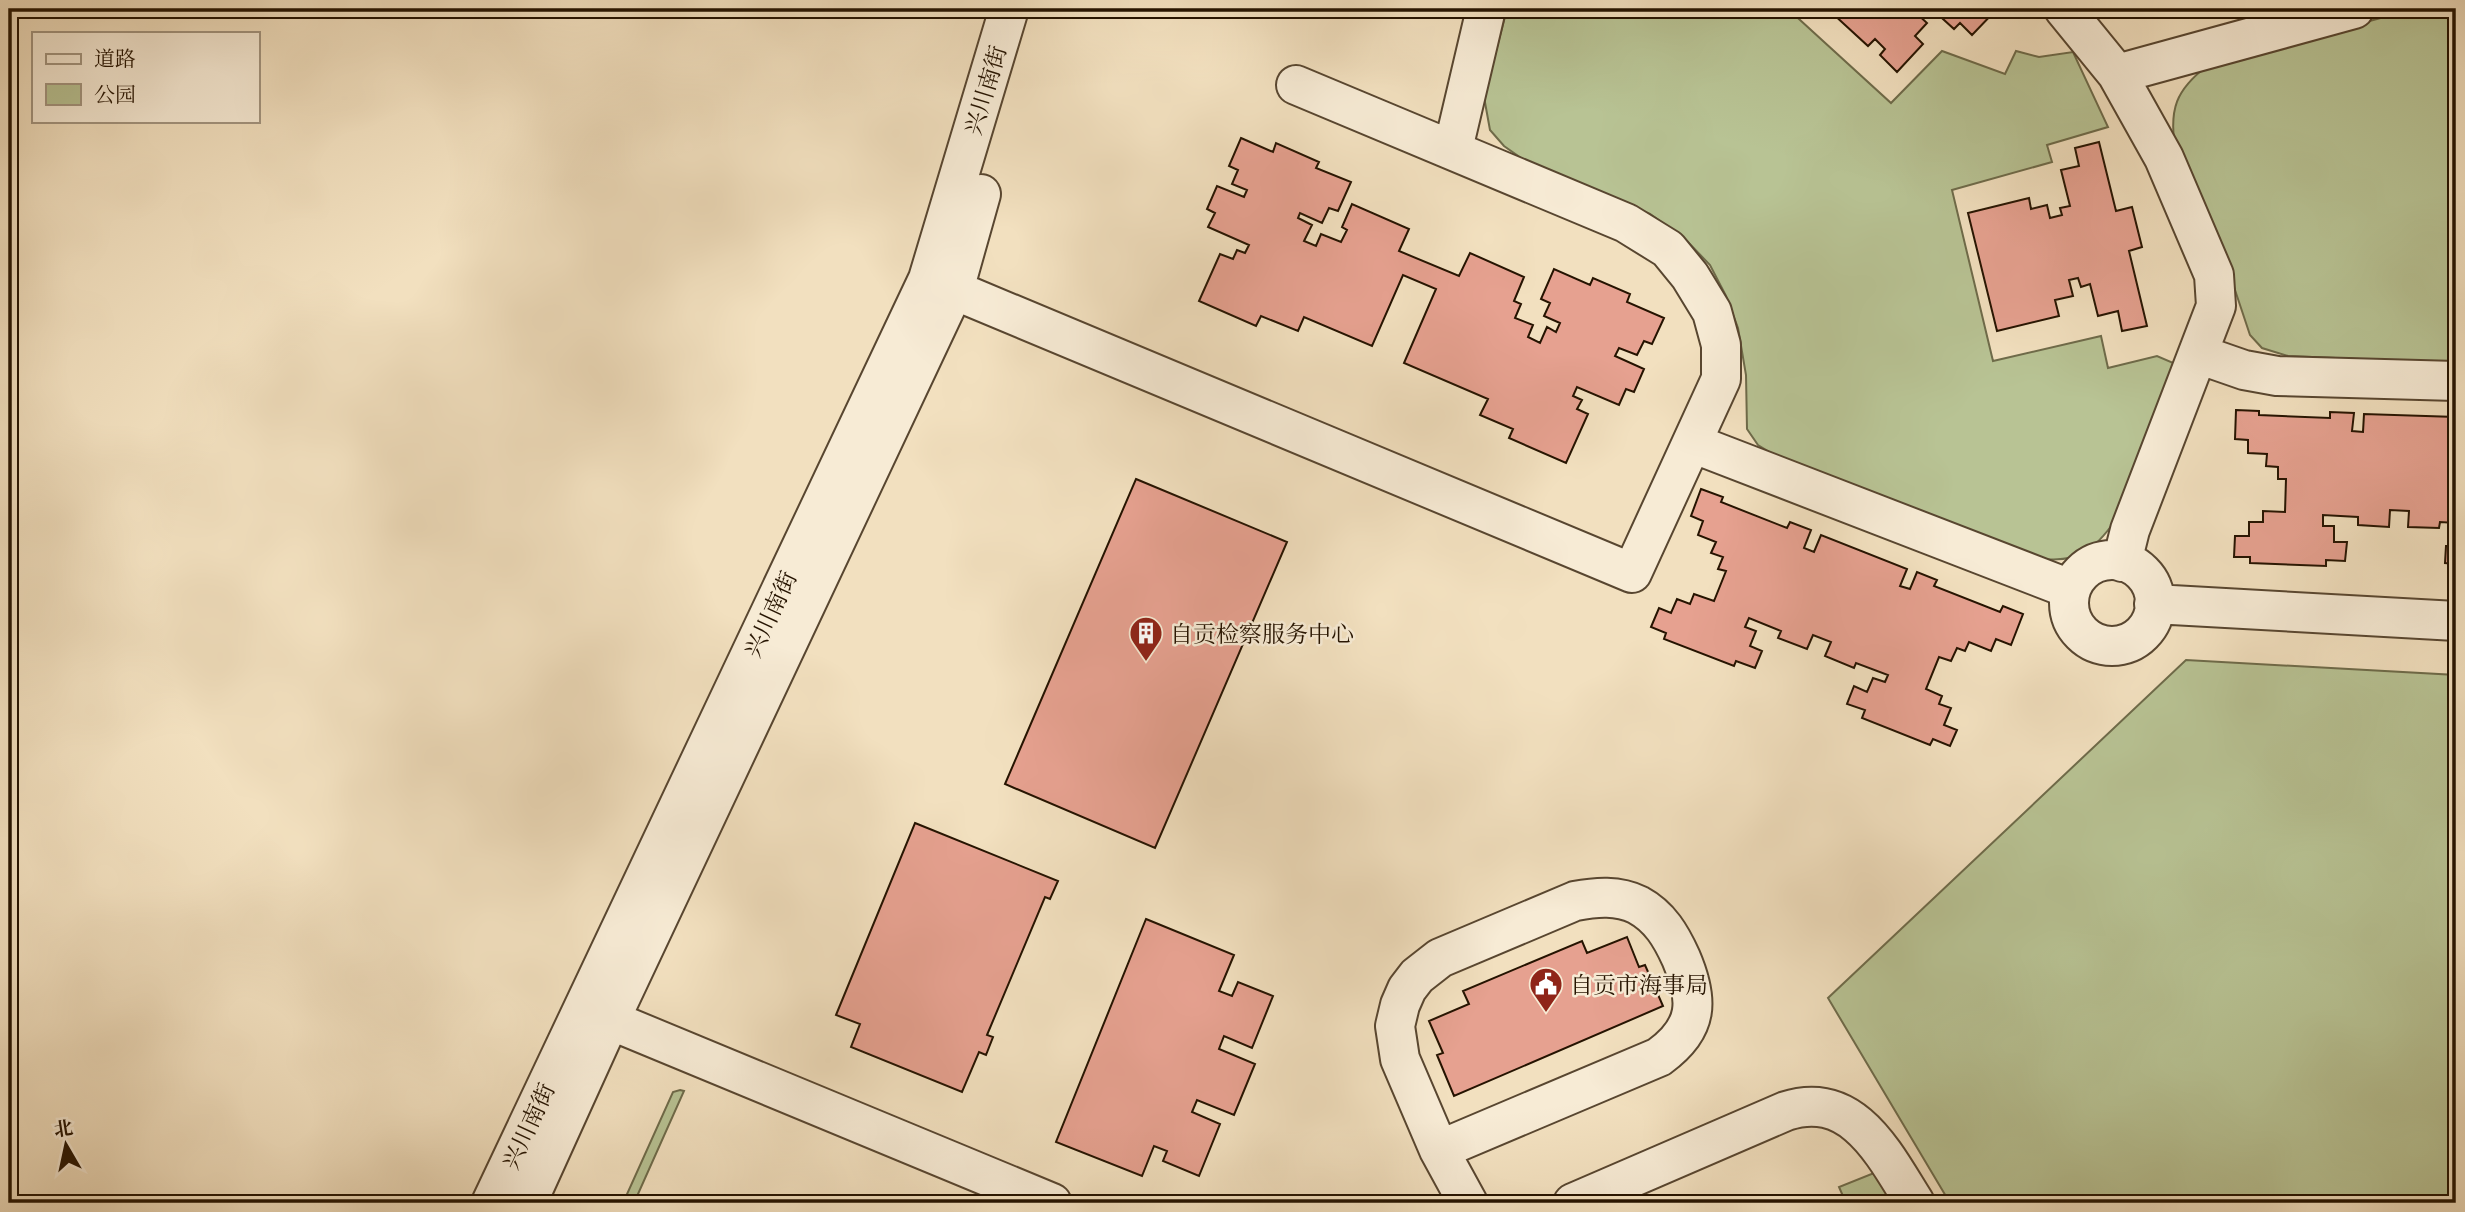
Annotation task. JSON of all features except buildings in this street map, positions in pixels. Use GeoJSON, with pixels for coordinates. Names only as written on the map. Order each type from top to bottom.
{"type":"FeatureCollection","features":[{"type":"Feature","properties":{"kind":"street","name":"兴川南街"},"geometry":{"type":"LineString","coordinates":[[491,1203],[928,279],[1009,9]]}},
{"type":"Feature","properties":{"kind":"street","name":"兴川南街"},"geometry":{"type":"LineString","coordinates":[[527,1203],[610,1020],[954,290],[1035,9]]}},
{"type":"Feature","properties":{"kind":"street"},"geometry":{"type":"LineString","coordinates":[[1453,149],[1486,9]]}},
{"type":"Feature","properties":{"kind":"street"},"geometry":{"type":"LineString","coordinates":[[2064,9],[2117,74],[2164,158],[2198,232],[2214,275],[2216,306],[2130,530],[2122,562]]}},
{"type":"Feature","properties":{"kind":"street"},"geometry":{"type":"LineString","coordinates":[[2117,74],[2354,9]]}},
{"type":"Feature","properties":{"kind":"street"},"geometry":{"type":"LineString","coordinates":[[954,290],[1632,573],[1721,379],[1721,345],[1712,312],[1690,276],[1668,248],[1626,223],[1296,85]]}},
{"type":"Feature","properties":{"kind":"street"},"geometry":{"type":"LineString","coordinates":[[2198,354],[2244,370],[2277,376],[2456,381]]}},
{"type":"Feature","properties":{"kind":"street"},"geometry":{"type":"LineString","coordinates":[[1692,443],[2070,589]]}},
{"type":"Feature","properties":{"kind":"street"},"geometry":{"type":"LineString","coordinates":[[2103,561],[2122,562],[2132,565],[2144,574],[2152,586],[2153,615],[2146,628],[2135,639],[2106,645],[2092,641],[2080,632],[2072,619],[2070,589],[2078,576],[2089,566],[2103,561]]}},
{"type":"Feature","properties":{"kind":"street"},"geometry":{"type":"LineString","coordinates":[[2154,604],[2456,621]]}},
{"type":"Feature","properties":{"kind":"street"},"geometry":{"type":"LineString","coordinates":[[1439,1150],[1659,1057],[1670,1049],[1687,1027],[1694,998],[1692,985],[1672,937],[1656,917],[1637,904],[1615,898],[1595,897],[1575,901],[1440,958],[1417,976],[1407,989],[1395,1026],[1396,1045],[1439,1150],[1468,1203]]}},
{"type":"Feature","properties":{"kind":"street"},"geometry":{"type":"LineString","coordinates":[[610,1020],[1052,1203]]}},
{"type":"Feature","properties":{"kind":"street"},"geometry":{"type":"LineString","coordinates":[[1573,1203],[1786,1111],[1798,1107],[1817,1107],[1835,1110],[1854,1121],[1873,1138],[1915,1203]]}},
{"type":"Feature","properties":{"kind":"green space"},"geometry":{"type":"Polygon","coordinates":[[[1507,9],[1788,9],[1891,103],[1942,51],[2005,74],[2016,51],[2039,57],[2073,52],[2108,127],[2047,145],[2052,162],[1952,190],[1993,361],[2101,336],[2108,368],[2157,356],[2178,365],[2112,525],[2095,545],[2078,556],[2031,559],[1776,456],[1758,445],[1747,429],[1746,375],[1738,328],[1710,265],[1685,239],[1650,214],[1524,160],[1504,146],[1490,130],[1484,97],[1507,9]]]}},
{"type":"Feature","properties":{"kind":"green space"},"geometry":{"type":"Polygon","coordinates":[[[2413,9],[2456,9],[2456,363],[2288,356],[2262,348],[2250,335],[2229,272],[2175,148],[2173,122],[2177,101],[2188,83],[2207,66],[2413,9]]]}},
{"type":"Feature","properties":{"kind":"green space"},"geometry":{"type":"Polygon","coordinates":[[[2186,660],[2456,675],[2456,1203],[1950,1203],[1828,998],[2186,660]]]}},
{"type":"Feature","properties":{"kind":"green space"},"geometry":{"type":"Polygon","coordinates":[[[684,1091],[634,1203],[623,1203],[673,1092],[684,1091]]]}},
{"type":"Feature","properties":{"kind":"green space"},"geometry":{"type":"Polygon","coordinates":[[[1874,1173],[1892,1203],[1846,1203],[1839,1187],[1874,1173]]]}},
{"type":"Feature","properties":{"kind":"place","name":"自贡检察服务中心"},"geometry":{"type":"Point","coordinates":[1146,663]}},
{"type":"Feature","properties":{"kind":"place","name":"自贡市海事局"},"geometry":{"type":"Point","coordinates":[1546,1014]}}]}
